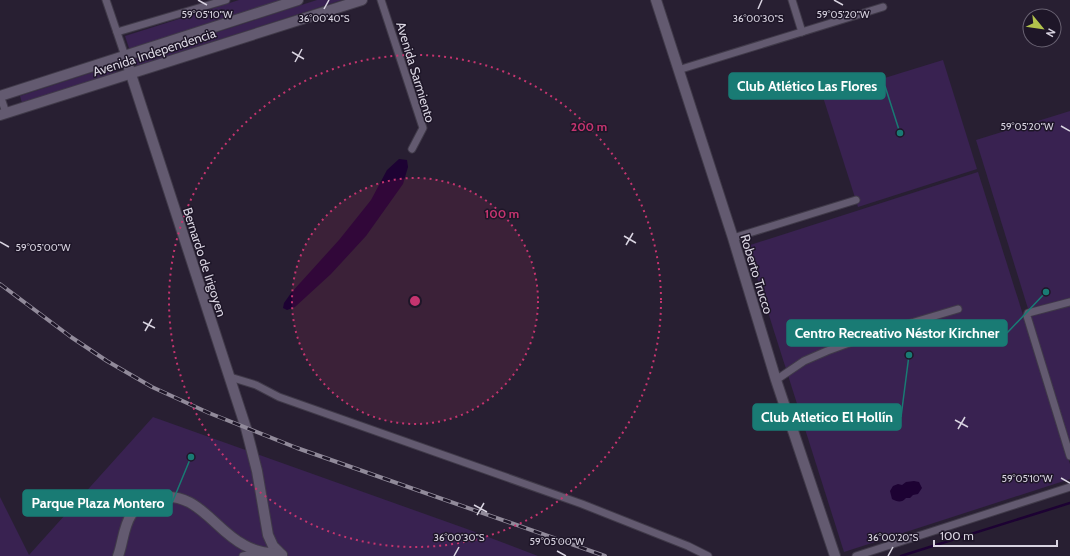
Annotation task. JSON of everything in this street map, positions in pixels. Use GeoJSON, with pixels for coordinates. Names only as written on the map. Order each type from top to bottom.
{"type":"FeatureCollection","features":[{"type":"Feature","properties":{"kind":"main road","name":"Avenida Independencia"},"geometry":{"type":"LineString","coordinates":[[0,96],[298,0]]}},
{"type":"Feature","properties":{"kind":"main road","name":"Avenida Independencia"},"geometry":{"type":"LineString","coordinates":[[3,114],[362,0]]}},
{"type":"Feature","properties":{"kind":"main road","name":"Roberto Trucco"},"geometry":{"type":"LineString","coordinates":[[656,0],[733,238],[776,380],[835,556]]}},
{"type":"Feature","properties":{"kind":"main road","name":"Bernardo de Irigoyen"},"geometry":{"type":"LineString","coordinates":[[125,56],[246,428],[257,471],[268,535],[273,546],[285,556]]}},
{"type":"Feature","properties":{"kind":"main road"},"geometry":{"type":"LineString","coordinates":[[118,556],[126,524],[136,507],[150,499],[167,497],[178,498],[191,503],[202,510],[243,545],[262,552],[285,556]]}},
{"type":"Feature","properties":{"kind":"main road","name":"Bernardo de Irigoyen"},"geometry":{"type":"LineString","coordinates":[[262,552],[267,544],[268,535]]}},
{"type":"Feature","properties":{"kind":"street","name":"Bernardo de Irigoyen"},"geometry":{"type":"LineString","coordinates":[[106,0],[125,56]]}},
{"type":"Feature","properties":{"kind":"street"},"geometry":{"type":"LineString","coordinates":[[117,32],[226,0]]}},
{"type":"Feature","properties":{"kind":"street","name":"Avenida Sarmiento"},"geometry":{"type":"LineString","coordinates":[[381,0],[423,128],[412,149]]}},
{"type":"Feature","properties":{"kind":"street"},"geometry":{"type":"LineString","coordinates":[[792,0],[802,32]]}},
{"type":"Feature","properties":{"kind":"street"},"geometry":{"type":"LineString","coordinates":[[678,70],[882,7]]}},
{"type":"Feature","properties":{"kind":"street"},"geometry":{"type":"LineString","coordinates":[[0,96],[3,114]]}},
{"type":"Feature","properties":{"kind":"street"},"geometry":{"type":"LineString","coordinates":[[733,238],[856,200]]}},
{"type":"Feature","properties":{"kind":"street"},"geometry":{"type":"LineString","coordinates":[[1070,302],[1028,313],[1027,316],[1070,456]]}},
{"type":"Feature","properties":{"kind":"street"},"geometry":{"type":"LineString","coordinates":[[776,380],[804,361],[827,351],[874,334],[958,309]]}},
{"type":"Feature","properties":{"kind":"street"},"geometry":{"type":"LineString","coordinates":[[230,376],[256,385],[279,397],[582,504],[688,546],[708,556]]}},
{"type":"Feature","properties":{"kind":"street"},"geometry":{"type":"LineString","coordinates":[[856,556],[1070,487]]}},
{"type":"Feature","properties":{"kind":"street"},"geometry":{"type":"LineString","coordinates":[[243,556],[262,552]]}},
{"type":"Feature","properties":{"kind":"shaded area"},"geometry":{"type":"Polygon","coordinates":[[[239,0],[285,0],[130,51],[125,36],[239,0]]]}},
{"type":"Feature","properties":{"kind":"shaded area"},"geometry":{"type":"Polygon","coordinates":[[[317,0],[342,0],[137,66],[134,59],[317,0]]]}},
{"type":"Feature","properties":{"kind":"shaded area"},"geometry":{"type":"Polygon","coordinates":[[[943,60],[977,169],[858,207],[823,97],[943,60]]]}},
{"type":"Feature","properties":{"kind":"shaded area"},"geometry":{"type":"Polygon","coordinates":[[[115,65],[117,73],[22,103],[20,96],[115,65]]]}},
{"type":"Feature","properties":{"kind":"shaded area"},"geometry":{"type":"Polygon","coordinates":[[[1070,111],[1070,445],[976,140],[1070,111]]]}},
{"type":"Feature","properties":{"kind":"shaded area"},"geometry":{"type":"Polygon","coordinates":[[[399,159],[407,160],[408,167],[403,184],[366,236],[331,274],[295,307],[287,310],[283,308],[284,303],[291,293],[339,240],[371,200],[387,170],[399,159]]]}},
{"type":"Feature","properties":{"kind":"shaded area"},"geometry":{"type":"Polygon","coordinates":[[[978,172],[1070,464],[1070,479],[844,552],[747,246],[978,172]]]}},
{"type":"Feature","properties":{"kind":"shaded area"},"geometry":{"type":"Polygon","coordinates":[[[153,417],[467,529],[538,556],[0,556],[0,497],[29,555],[153,417]]]}},
{"type":"Feature","properties":{"kind":"shaded area"},"geometry":{"type":"Polygon","coordinates":[[[914,481],[919,482],[922,488],[918,494],[901,501],[892,499],[890,491],[893,486],[914,481]]]}},
{"type":"Feature","properties":{"kind":"waterway"},"geometry":{"type":"LineString","coordinates":[[901,556],[1070,503]]}},
{"type":"Feature","properties":{"kind":"railway"},"geometry":{"type":"LineString","coordinates":[[0,284],[71,337],[107,361],[152,387],[209,413],[297,448],[605,556]]}},
{"type":"Feature","properties":{"kind":"place","name":"Club Atlético Las Flores"},"geometry":{"type":"Point","coordinates":[900,133]}},
{"type":"Feature","properties":{"kind":"place","name":"Centro Recreativo Néstor Kirchner"},"geometry":{"type":"Point","coordinates":[1046,292]}},
{"type":"Feature","properties":{"kind":"place","name":"Club Atletico El Hollín"},"geometry":{"type":"Point","coordinates":[909,355]}},
{"type":"Feature","properties":{"kind":"place","name":"Parque Plaza Montero"},"geometry":{"type":"Point","coordinates":[191,457]}}]}
